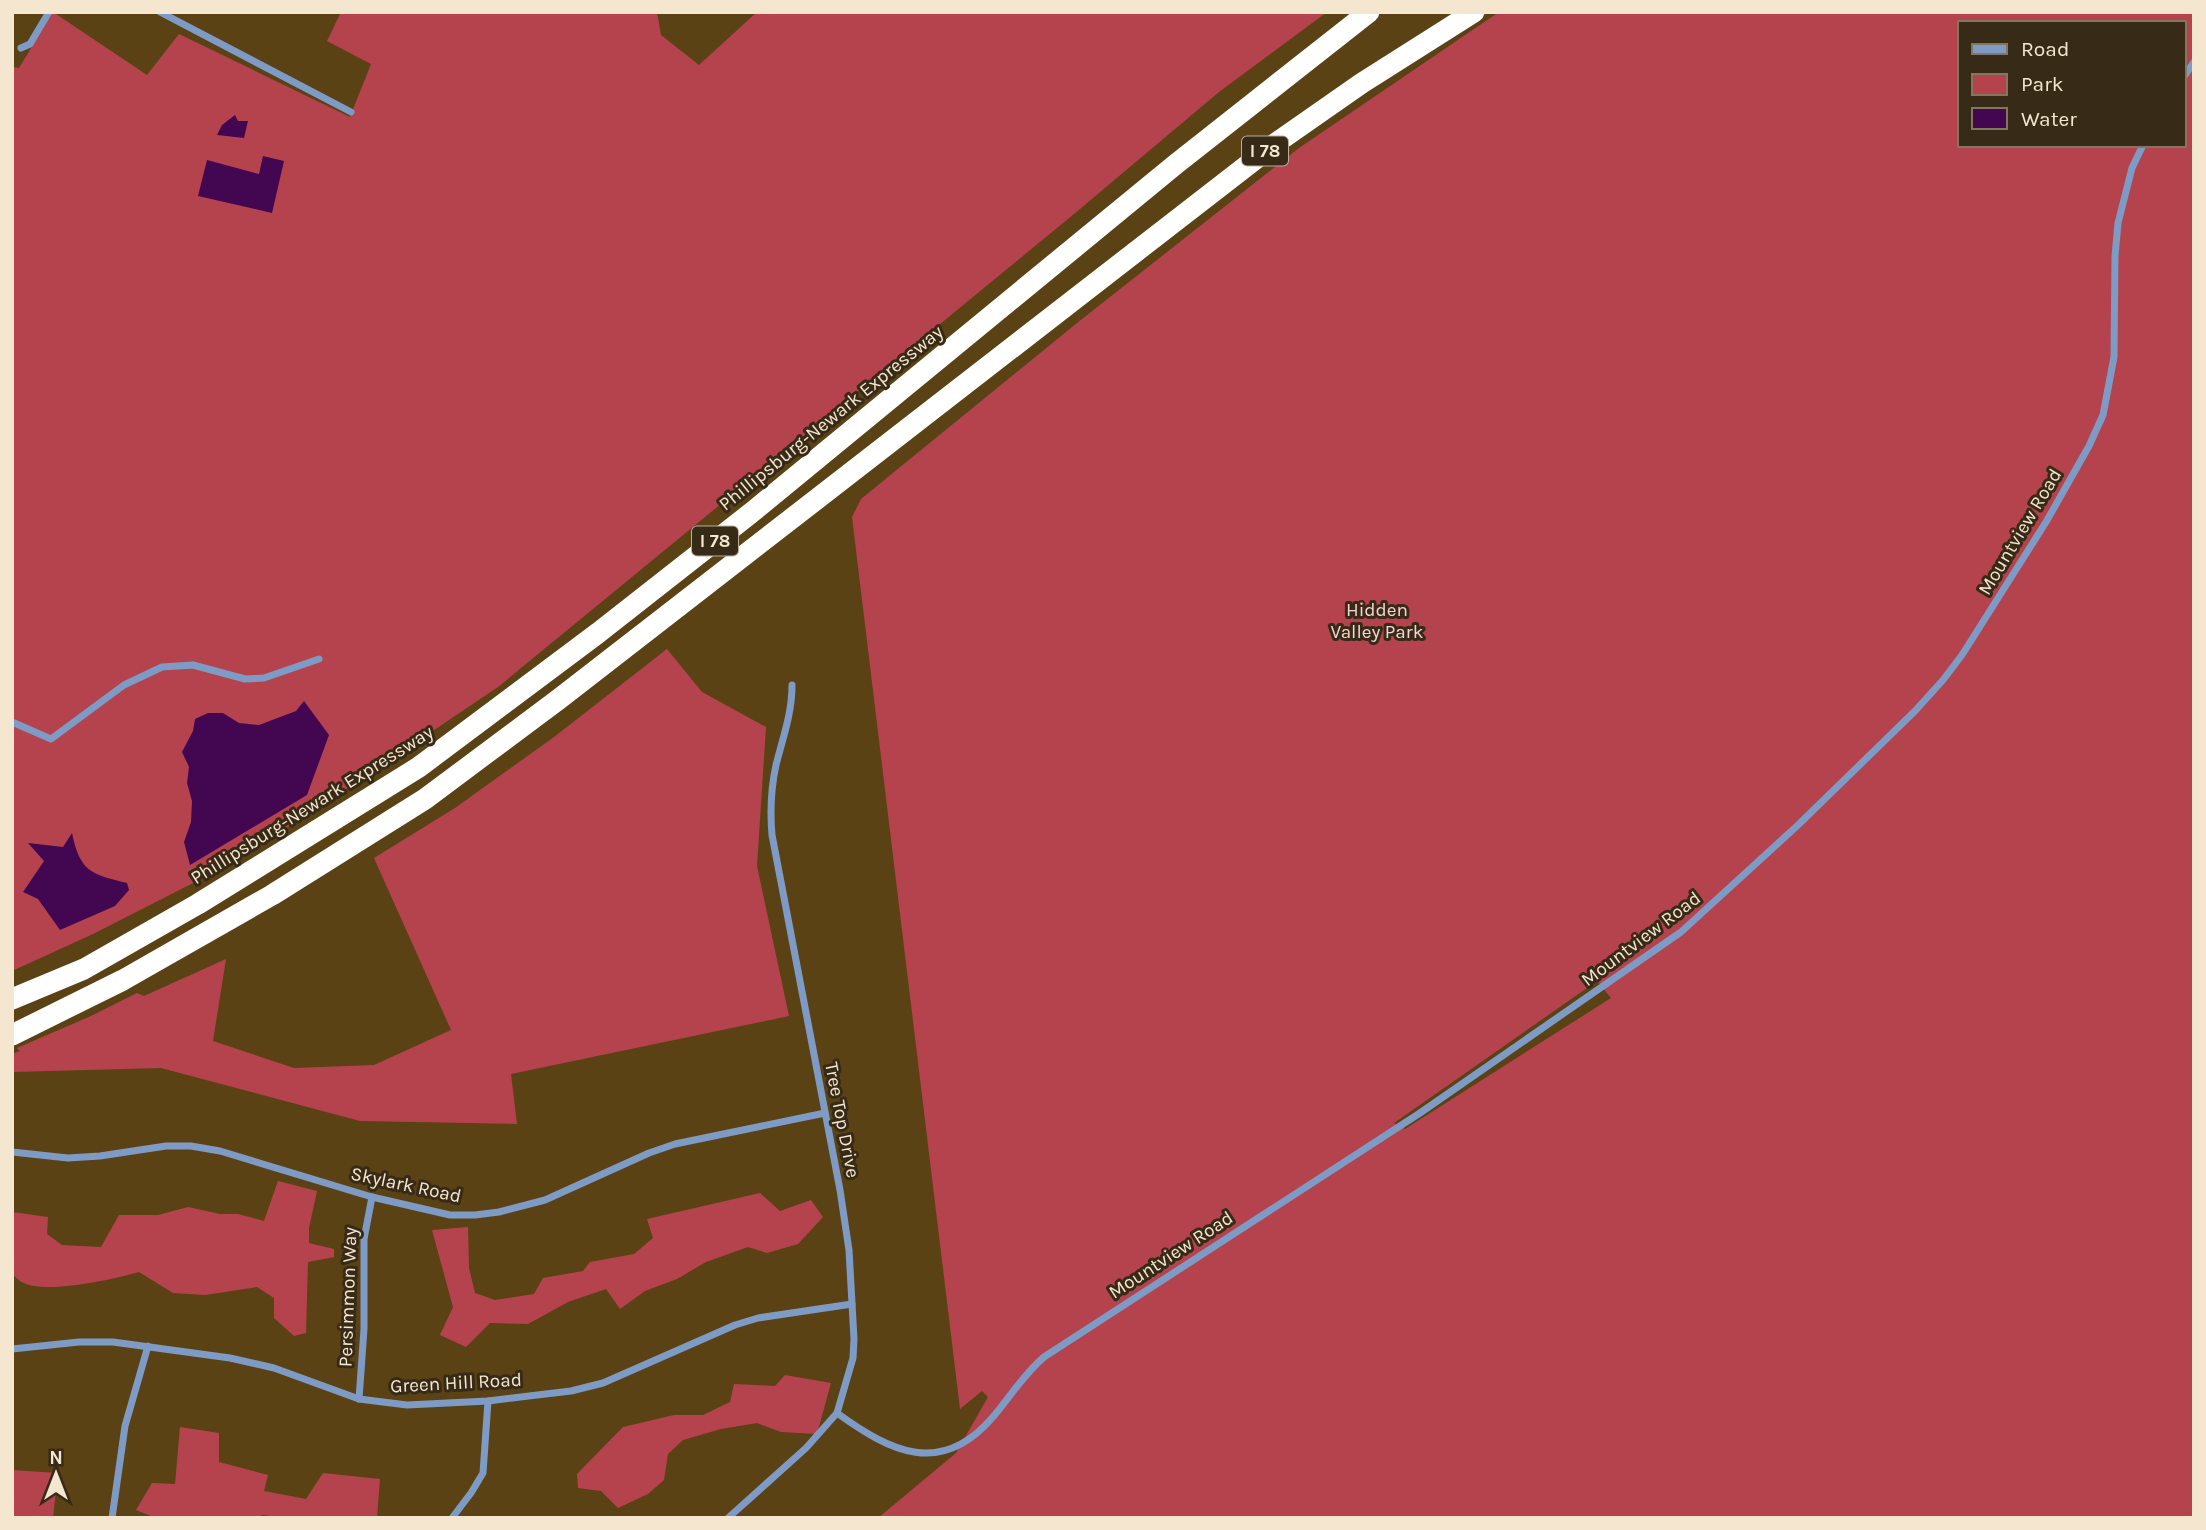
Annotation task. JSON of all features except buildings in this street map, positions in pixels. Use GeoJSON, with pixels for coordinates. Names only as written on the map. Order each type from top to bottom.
{"type":"FeatureCollection","features":[{"type":"Feature","properties":{"kind":"highway","name":"Phillipsburg-Newark Expressway"},"geometry":{"type":"LineString","coordinates":[[12,999],[84,969],[198,904],[419,768],[598,634],[751,513],[1177,164],[1369,12]]}},
{"type":"Feature","properties":{"kind":"highway","name":"I 78"},"geometry":{"type":"LineString","coordinates":[[1362,83],[1454,12]]}},
{"type":"Feature","properties":{"kind":"highway","name":"I 78"},"geometry":{"type":"LineString","coordinates":[[12,1035],[123,980],[249,908],[425,799],[559,699],[1276,143],[1362,83],[1474,12]]}},
{"type":"Feature","properties":{"kind":"street"},"geometry":{"type":"LineString","coordinates":[[21,48],[30,44],[48,12]]}},
{"type":"Feature","properties":{"kind":"street"},"geometry":{"type":"LineString","coordinates":[[160,12],[351,113]]}},
{"type":"Feature","properties":{"kind":"street","name":"Mountview Road"},"geometry":{"type":"LineString","coordinates":[[837,1413],[891,1444],[921,1455],[944,1451],[960,1444],[989,1421],[1024,1376],[1044,1357],[1420,1113],[1640,962],[1711,907],[1807,817],[1915,711],[1950,672],[2046,522],[2089,446],[2103,415],[2111,384],[2118,223],[2132,169],[2142,147]]}},
{"type":"Feature","properties":{"kind":"street"},"geometry":{"type":"LineString","coordinates":[[12,722],[51,739],[124,685],[162,667],[193,665],[245,679],[264,678],[319,659]]}},
{"type":"Feature","properties":{"kind":"street","name":"Tree Top Drive"},"geometry":{"type":"LineString","coordinates":[[728,1518],[806,1448],[837,1413],[853,1358],[849,1250],[772,835],[774,779],[792,711],[792,685]]}},
{"type":"Feature","properties":{"kind":"street","name":"Skylark Road"},"geometry":{"type":"LineString","coordinates":[[12,1152],[36,1156],[78,1157],[166,1146],[191,1146],[220,1151],[372,1197],[450,1214],[499,1212],[556,1195],[675,1144],[825,1113]]}},
{"type":"Feature","properties":{"kind":"street","name":"Persimmon Way"},"geometry":{"type":"LineString","coordinates":[[359,1399],[364,1329],[364,1239],[372,1197]]}},
{"type":"Feature","properties":{"kind":"street","name":"Green Hill Road"},"geometry":{"type":"LineString","coordinates":[[12,1349],[79,1342],[113,1342],[274,1367],[359,1399],[407,1405],[488,1401],[571,1391],[603,1383],[735,1325],[758,1318],[852,1304]]}},
{"type":"Feature","properties":{"kind":"street"},"geometry":{"type":"LineString","coordinates":[[112,1518],[125,1426],[148,1346]]}},
{"type":"Feature","properties":{"kind":"street"},"geometry":{"type":"LineString","coordinates":[[452,1518],[483,1474],[488,1401]]}},
{"type":"Feature","properties":{"kind":"green space"},"geometry":{"type":"Polygon","coordinates":[[[53,12],[147,75],[179,34],[350,117],[371,64],[327,41],[341,12],[657,12],[661,35],[699,65],[757,12],[1327,12],[1219,92],[498,687],[308,815],[201,879],[93,934],[12,971],[12,67],[19,68],[53,12]]]}},
{"type":"Feature","properties":{"kind":"green space","name":"Hidden Valley Park"},"geometry":{"type":"Polygon","coordinates":[[[1499,12],[2194,12],[2194,1518],[878,1518],[956,1453],[988,1397],[982,1391],[960,1409],[852,517],[861,499],[1077,323],[1299,148],[1499,12]],[[1597,981],[1394,1123],[1405,1129],[1611,998],[1597,981]]]}},
{"type":"Feature","properties":{"kind":"green space"},"geometry":{"type":"Polygon","coordinates":[[[667,649],[702,692],[766,727],[757,866],[789,1016],[511,1074],[517,1124],[360,1121],[161,1068],[12,1072],[12,1054],[20,1051],[17,1048],[137,993],[144,996],[226,959],[213,1041],[294,1068],[374,1065],[451,1030],[374,858],[455,808],[554,737],[667,649]]]}},
{"type":"Feature","properties":{"kind":"green space"},"geometry":{"type":"Polygon","coordinates":[[[278,1181],[317,1191],[309,1228],[309,1243],[334,1249],[334,1257],[308,1262],[306,1333],[294,1336],[274,1318],[274,1298],[257,1287],[205,1295],[173,1293],[139,1272],[78,1285],[44,1287],[20,1281],[12,1274],[12,1212],[48,1217],[47,1234],[62,1245],[101,1247],[119,1215],[158,1215],[188,1207],[220,1214],[238,1214],[264,1221],[278,1181]]]}},
{"type":"Feature","properties":{"kind":"green space"},"geometry":{"type":"Polygon","coordinates":[[[760,1193],[780,1211],[811,1200],[823,1217],[798,1244],[767,1253],[748,1247],[706,1262],[677,1279],[645,1291],[620,1309],[606,1289],[568,1302],[528,1324],[490,1323],[466,1347],[440,1335],[453,1307],[432,1230],[468,1227],[469,1268],[475,1293],[495,1300],[534,1294],[543,1278],[583,1271],[590,1262],[634,1254],[653,1238],[647,1219],[760,1193]]]}},
{"type":"Feature","properties":{"kind":"green space"},"geometry":{"type":"Polygon","coordinates":[[[785,1375],[831,1383],[817,1434],[781,1432],[757,1423],[721,1429],[683,1440],[668,1454],[664,1480],[648,1494],[618,1508],[601,1491],[578,1488],[577,1474],[623,1427],[674,1415],[703,1415],[730,1402],[734,1384],[775,1386],[785,1375]]]}},
{"type":"Feature","properties":{"kind":"green space"},"geometry":{"type":"Polygon","coordinates":[[[180,1427],[219,1433],[219,1462],[268,1475],[264,1491],[306,1499],[323,1473],[380,1479],[377,1518],[288,1518],[262,1515],[259,1518],[156,1518],[136,1510],[152,1483],[175,1484],[180,1427]]]}},
{"type":"Feature","properties":{"kind":"green space"},"geometry":{"type":"Polygon","coordinates":[[[12,1470],[58,1473],[53,1518],[12,1518],[12,1470]]]}},
{"type":"Feature","properties":{"kind":"water"},"geometry":{"type":"Polygon","coordinates":[[[235,115],[238,121],[248,121],[244,138],[217,135],[222,125],[235,115]]]}},
{"type":"Feature","properties":{"kind":"water"},"geometry":{"type":"Polygon","coordinates":[[[263,156],[284,161],[272,213],[198,196],[207,160],[259,174],[263,156]]]}},
{"type":"Feature","properties":{"kind":"water"},"geometry":{"type":"Polygon","coordinates":[[[304,701],[329,735],[307,795],[190,865],[184,842],[191,822],[192,801],[187,783],[189,767],[182,752],[193,731],[195,719],[208,713],[223,713],[239,723],[259,725],[296,711],[304,701]]]}},
{"type":"Feature","properties":{"kind":"water"},"geometry":{"type":"Polygon","coordinates":[[[72,833],[83,864],[96,874],[127,883],[129,890],[115,906],[60,930],[38,899],[23,892],[44,861],[28,843],[63,847],[72,833]]]}}]}
